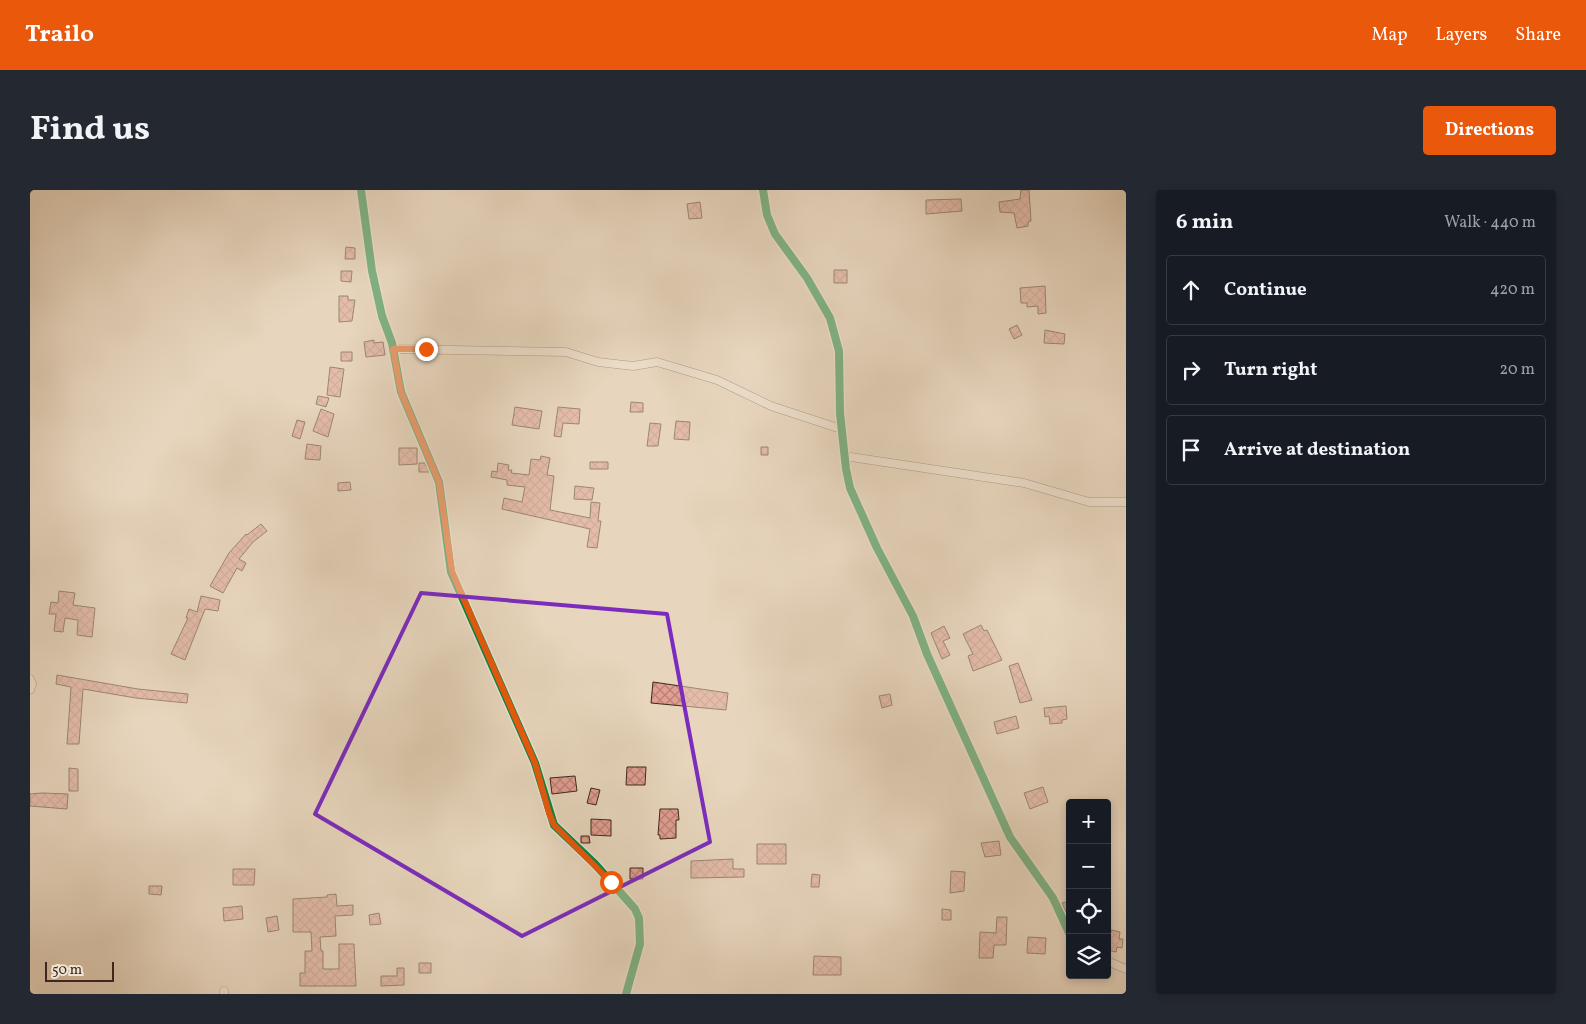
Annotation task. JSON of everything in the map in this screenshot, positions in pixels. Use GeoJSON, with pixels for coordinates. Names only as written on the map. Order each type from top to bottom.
{"type":"FeatureCollection","features":[{"type":"Feature","properties":{"kind":"street"},"geometry":{"type":"LineString","coordinates":[[361,190],[372,271],[382,316],[393,349],[401,392],[439,482],[452,572],[535,763],[554,825],[595,864],[635,908],[639,918],[640,944],[626,994]]}},
{"type":"Feature","properties":{"kind":"street"},"geometry":{"type":"LineString","coordinates":[[763,190],[764,202],[775,234],[807,278],[830,318],[839,351],[844,456],[850,488],[864,521],[913,616],[926,654],[1010,837],[1053,898],[1069,934]]}},
{"type":"Feature","properties":{"kind":"street"},"geometry":{"type":"LineString","coordinates":[[393,349],[566,352],[598,362],[633,366],[657,362],[717,380],[771,406],[842,429]]}},
{"type":"Feature","properties":{"kind":"street"},"geometry":{"type":"LineString","coordinates":[[844,456],[1024,483],[1089,502],[1126,502]]}},
{"type":"Feature","properties":{"kind":"street"},"geometry":{"type":"LineString","coordinates":[[30,679],[30,690]]}},
{"type":"Feature","properties":{"kind":"street"},"geometry":{"type":"LineString","coordinates":[[1111,963],[1126,969]]}},
{"type":"Feature","properties":{"kind":"highlighted area"},"geometry":{"type":"Polygon","coordinates":[[[421,593],[667,614],[710,842],[522,936],[315,814],[421,593]]]}},
{"type":"Feature","properties":{"kind":"building"},"geometry":{"type":"Polygon","coordinates":[[[1021,190],[1029,190],[1031,221],[1028,222],[1028,226],[1017,228],[1014,213],[1000,212],[999,202],[1020,199],[1021,190]]]}},
{"type":"Feature","properties":{"kind":"building"},"geometry":{"type":"Polygon","coordinates":[[[961,199],[962,211],[926,214],[926,200],[961,199]]]}},
{"type":"Feature","properties":{"kind":"building"},"geometry":{"type":"Polygon","coordinates":[[[700,202],[702,218],[689,219],[687,204],[700,202]]]}},
{"type":"Feature","properties":{"kind":"building"},"geometry":{"type":"Polygon","coordinates":[[[346,247],[355,248],[355,259],[345,259],[346,247]]]}},
{"type":"Feature","properties":{"kind":"building"},"geometry":{"type":"Polygon","coordinates":[[[834,270],[847,270],[847,283],[834,283],[834,270]]]}},
{"type":"Feature","properties":{"kind":"building"},"geometry":{"type":"Polygon","coordinates":[[[341,271],[352,271],[351,282],[341,281],[341,271]]]}},
{"type":"Feature","properties":{"kind":"building"},"geometry":{"type":"Polygon","coordinates":[[[1045,286],[1046,313],[1038,314],[1038,306],[1027,307],[1027,303],[1021,303],[1020,288],[1045,286]]]}},
{"type":"Feature","properties":{"kind":"building"},"geometry":{"type":"Polygon","coordinates":[[[339,296],[348,296],[348,300],[355,300],[352,321],[339,322],[339,296]]]}},
{"type":"Feature","properties":{"kind":"building"},"geometry":{"type":"Polygon","coordinates":[[[1017,325],[1022,335],[1014,339],[1009,329],[1017,325]]]}},
{"type":"Feature","properties":{"kind":"building"},"geometry":{"type":"Polygon","coordinates":[[[1045,330],[1065,334],[1064,344],[1044,343],[1045,330]]]}},
{"type":"Feature","properties":{"kind":"building"},"geometry":{"type":"Polygon","coordinates":[[[374,340],[374,343],[383,342],[385,355],[366,357],[364,342],[374,340]]]}},
{"type":"Feature","properties":{"kind":"building"},"geometry":{"type":"Polygon","coordinates":[[[341,352],[352,352],[352,361],[341,361],[341,352]]]}},
{"type":"Feature","properties":{"kind":"building"},"geometry":{"type":"Polygon","coordinates":[[[330,367],[344,369],[340,397],[327,395],[330,367]]]}},
{"type":"Feature","properties":{"kind":"building"},"geometry":{"type":"Polygon","coordinates":[[[318,396],[329,398],[326,407],[316,404],[318,396]]]}},
{"type":"Feature","properties":{"kind":"building"},"geometry":{"type":"Polygon","coordinates":[[[631,402],[643,403],[643,412],[630,412],[631,402]]]}},
{"type":"Feature","properties":{"kind":"building"},"geometry":{"type":"Polygon","coordinates":[[[515,407],[542,411],[539,429],[512,425],[515,407]]]}},
{"type":"Feature","properties":{"kind":"building"},"geometry":{"type":"Polygon","coordinates":[[[558,407],[580,409],[579,424],[563,423],[561,437],[554,436],[558,407]]]}},
{"type":"Feature","properties":{"kind":"building"},"geometry":{"type":"Polygon","coordinates":[[[321,409],[334,414],[328,437],[313,431],[321,409]]]}},
{"type":"Feature","properties":{"kind":"building"},"geometry":{"type":"Polygon","coordinates":[[[297,420],[305,422],[300,439],[292,436],[297,420]]]}},
{"type":"Feature","properties":{"kind":"building"},"geometry":{"type":"Polygon","coordinates":[[[676,421],[690,422],[689,440],[674,439],[676,421]]]}},
{"type":"Feature","properties":{"kind":"building"},"geometry":{"type":"Polygon","coordinates":[[[650,423],[661,424],[658,446],[647,446],[650,423]]]}},
{"type":"Feature","properties":{"kind":"building"},"geometry":{"type":"Polygon","coordinates":[[[307,444],[321,446],[320,460],[305,459],[307,444]]]}},
{"type":"Feature","properties":{"kind":"building"},"geometry":{"type":"Polygon","coordinates":[[[761,447],[768,447],[768,455],[761,455],[761,447]]]}},
{"type":"Feature","properties":{"kind":"building"},"geometry":{"type":"Polygon","coordinates":[[[399,448],[417,448],[417,464],[399,465],[399,448]]]}},
{"type":"Feature","properties":{"kind":"building"},"geometry":{"type":"Polygon","coordinates":[[[541,456],[550,458],[547,475],[554,476],[550,510],[590,518],[591,502],[600,503],[598,521],[601,521],[597,548],[587,547],[590,529],[502,509],[504,498],[522,502],[525,487],[507,485],[507,480],[491,477],[492,471],[497,472],[498,463],[509,465],[508,470],[512,470],[511,473],[529,475],[531,459],[540,460],[541,456]]]}},
{"type":"Feature","properties":{"kind":"building"},"geometry":{"type":"Polygon","coordinates":[[[590,462],[608,462],[608,469],[590,469],[590,462]]]}},
{"type":"Feature","properties":{"kind":"building"},"geometry":{"type":"Polygon","coordinates":[[[419,463],[425,463],[429,472],[419,472],[419,463]]]}},
{"type":"Feature","properties":{"kind":"building"},"geometry":{"type":"Polygon","coordinates":[[[350,482],[351,490],[338,491],[338,483],[350,482]]]}},
{"type":"Feature","properties":{"kind":"building"},"geometry":{"type":"Polygon","coordinates":[[[575,486],[594,488],[592,500],[574,499],[575,486]]]}},
{"type":"Feature","properties":{"kind":"building"},"geometry":{"type":"Polygon","coordinates":[[[261,524],[267,531],[253,542],[239,559],[246,563],[242,571],[237,568],[223,593],[210,586],[229,553],[246,534],[261,524]]]}},
{"type":"Feature","properties":{"kind":"building"},"geometry":{"type":"Polygon","coordinates":[[[59,591],[75,593],[73,605],[95,608],[92,637],[77,635],[78,620],[65,618],[63,632],[54,631],[56,614],[49,614],[51,602],[58,603],[59,591]]]}},
{"type":"Feature","properties":{"kind":"building"},"geometry":{"type":"Polygon","coordinates":[[[201,596],[220,600],[218,611],[205,609],[185,660],[171,654],[188,618],[186,618],[189,609],[197,612],[201,596]]]}},
{"type":"Feature","properties":{"kind":"building"},"geometry":{"type":"Polygon","coordinates":[[[981,625],[984,631],[987,630],[1002,660],[973,671],[968,656],[973,654],[963,634],[981,625]]]}},
{"type":"Feature","properties":{"kind":"building"},"geometry":{"type":"Polygon","coordinates":[[[944,626],[950,638],[943,641],[950,655],[942,659],[931,633],[944,626]]]}},
{"type":"Feature","properties":{"kind":"building"},"geometry":{"type":"Polygon","coordinates":[[[1018,663],[1032,700],[1020,703],[1009,666],[1018,663]]]}},
{"type":"Feature","properties":{"kind":"building"},"geometry":{"type":"Polygon","coordinates":[[[57,675],[138,689],[188,694],[187,703],[136,698],[83,689],[79,744],[67,744],[71,687],[56,684],[57,675]]]}},
{"type":"Feature","properties":{"kind":"building"},"geometry":{"type":"Polygon","coordinates":[[[653,682],[728,693],[726,710],[651,703],[653,682]]]}},
{"type":"Feature","properties":{"kind":"building"},"geometry":{"type":"Polygon","coordinates":[[[890,694],[892,705],[882,708],[879,696],[890,694]]]}},
{"type":"Feature","properties":{"kind":"building"},"geometry":{"type":"Polygon","coordinates":[[[1066,706],[1067,719],[1062,720],[1062,723],[1050,724],[1049,716],[1045,717],[1044,708],[1066,706]]]}},
{"type":"Feature","properties":{"kind":"building"},"geometry":{"type":"Polygon","coordinates":[[[1016,716],[1019,728],[997,734],[994,722],[1016,716]]]}},
{"type":"Feature","properties":{"kind":"building"},"geometry":{"type":"Polygon","coordinates":[[[627,767],[646,767],[645,785],[626,785],[627,767]]]}},
{"type":"Feature","properties":{"kind":"building"},"geometry":{"type":"Polygon","coordinates":[[[69,768],[78,769],[78,791],[69,791],[69,768]]]}},
{"type":"Feature","properties":{"kind":"building"},"geometry":{"type":"Polygon","coordinates":[[[575,776],[577,791],[552,794],[550,778],[575,776]]]}},
{"type":"Feature","properties":{"kind":"building"},"geometry":{"type":"Polygon","coordinates":[[[1043,787],[1048,802],[1030,809],[1024,793],[1043,787]]]}},
{"type":"Feature","properties":{"kind":"building"},"geometry":{"type":"Polygon","coordinates":[[[591,788],[600,790],[596,805],[587,803],[591,788]]]}},
{"type":"Feature","properties":{"kind":"building"},"geometry":{"type":"Polygon","coordinates":[[[30,794],[68,794],[67,809],[30,806],[30,794]]]}},
{"type":"Feature","properties":{"kind":"building"},"geometry":{"type":"Polygon","coordinates":[[[660,809],[678,809],[679,820],[676,820],[676,838],[660,839],[660,835],[658,835],[660,809]]]}},
{"type":"Feature","properties":{"kind":"building"},"geometry":{"type":"Polygon","coordinates":[[[591,819],[611,820],[611,836],[591,835],[591,819]]]}},
{"type":"Feature","properties":{"kind":"building"},"geometry":{"type":"Polygon","coordinates":[[[581,836],[589,836],[590,843],[581,843],[581,836]]]}},
{"type":"Feature","properties":{"kind":"building"},"geometry":{"type":"Polygon","coordinates":[[[999,841],[1001,855],[985,857],[981,843],[999,841]]]}},
{"type":"Feature","properties":{"kind":"building"},"geometry":{"type":"Polygon","coordinates":[[[757,844],[786,844],[786,864],[757,864],[757,844]]]}},
{"type":"Feature","properties":{"kind":"building"},"geometry":{"type":"Polygon","coordinates":[[[733,859],[733,869],[744,869],[744,877],[691,878],[691,861],[733,859]]]}},
{"type":"Feature","properties":{"kind":"building"},"geometry":{"type":"Polygon","coordinates":[[[630,868],[643,868],[643,879],[630,879],[630,868]]]}},
{"type":"Feature","properties":{"kind":"building"},"geometry":{"type":"Polygon","coordinates":[[[233,869],[255,869],[254,885],[233,885],[233,869]]]}},
{"type":"Feature","properties":{"kind":"building"},"geometry":{"type":"Polygon","coordinates":[[[951,871],[965,872],[964,891],[950,893],[951,871]]]}},
{"type":"Feature","properties":{"kind":"building"},"geometry":{"type":"Polygon","coordinates":[[[812,874],[820,875],[819,887],[811,887],[812,874]]]}},
{"type":"Feature","properties":{"kind":"building"},"geometry":{"type":"Polygon","coordinates":[[[149,886],[162,886],[161,895],[149,894],[149,886]]]}},
{"type":"Feature","properties":{"kind":"building"},"geometry":{"type":"Polygon","coordinates":[[[336,894],[337,906],[353,905],[353,915],[335,916],[336,936],[320,937],[321,951],[323,951],[323,969],[339,969],[339,944],[354,944],[356,986],[300,986],[300,973],[305,973],[305,951],[312,951],[311,932],[293,932],[293,899],[327,897],[327,895],[336,894]]]}},
{"type":"Feature","properties":{"kind":"building"},"geometry":{"type":"Polygon","coordinates":[[[1066,902],[1066,912],[1062,903],[1066,902]]]}},
{"type":"Feature","properties":{"kind":"building"},"geometry":{"type":"Polygon","coordinates":[[[242,906],[243,919],[224,921],[223,908],[242,906]]]}},
{"type":"Feature","properties":{"kind":"building"},"geometry":{"type":"Polygon","coordinates":[[[942,909],[951,910],[951,920],[942,920],[942,909]]]}},
{"type":"Feature","properties":{"kind":"building"},"geometry":{"type":"Polygon","coordinates":[[[379,913],[381,924],[370,925],[369,915],[379,913]]]}},
{"type":"Feature","properties":{"kind":"building"},"geometry":{"type":"Polygon","coordinates":[[[277,916],[279,930],[268,932],[266,918],[277,916]]]}},
{"type":"Feature","properties":{"kind":"building"},"geometry":{"type":"Polygon","coordinates":[[[997,917],[1007,917],[1006,945],[994,945],[993,958],[979,958],[980,932],[996,933],[997,917]]]}},
{"type":"Feature","properties":{"kind":"building"},"geometry":{"type":"Polygon","coordinates":[[[1111,930],[1120,932],[1119,939],[1123,939],[1122,948],[1117,947],[1116,952],[1111,951],[1111,930]]]}},
{"type":"Feature","properties":{"kind":"building"},"geometry":{"type":"Polygon","coordinates":[[[1028,937],[1046,938],[1045,954],[1027,953],[1028,937]]]}},
{"type":"Feature","properties":{"kind":"building"},"geometry":{"type":"Polygon","coordinates":[[[814,956],[841,957],[841,975],[813,975],[814,956]]]}},
{"type":"Feature","properties":{"kind":"building"},"geometry":{"type":"Polygon","coordinates":[[[419,963],[431,963],[431,973],[419,973],[419,963]]]}},
{"type":"Feature","properties":{"kind":"building"},"geometry":{"type":"Polygon","coordinates":[[[397,968],[404,968],[404,985],[381,986],[381,976],[397,976],[397,968]]]}},
{"type":"Feature","properties":{"kind":"cycle path"},"geometry":{"type":"LineString","coordinates":[[361,190],[372,271],[382,316],[392,343],[401,392],[439,482],[451,572],[535,763],[554,825],[595,864],[635,909],[639,918],[640,944],[626,994]]}},
{"type":"Feature","properties":{"kind":"cycle path"},"geometry":{"type":"LineString","coordinates":[[763,190],[767,215],[775,234],[807,278],[830,318],[839,351],[840,413],[850,488],[877,548],[913,616],[927,654],[1010,837],[1053,898],[1070,934]]}},
{"type":"Feature","properties":{"kind":"route"},"geometry":{"type":"LineString","coordinates":[[426,349],[393,349],[397,379],[401,392],[435,468],[439,482],[449,564],[535,763],[554,825],[572,840],[611,882]]}}]}
